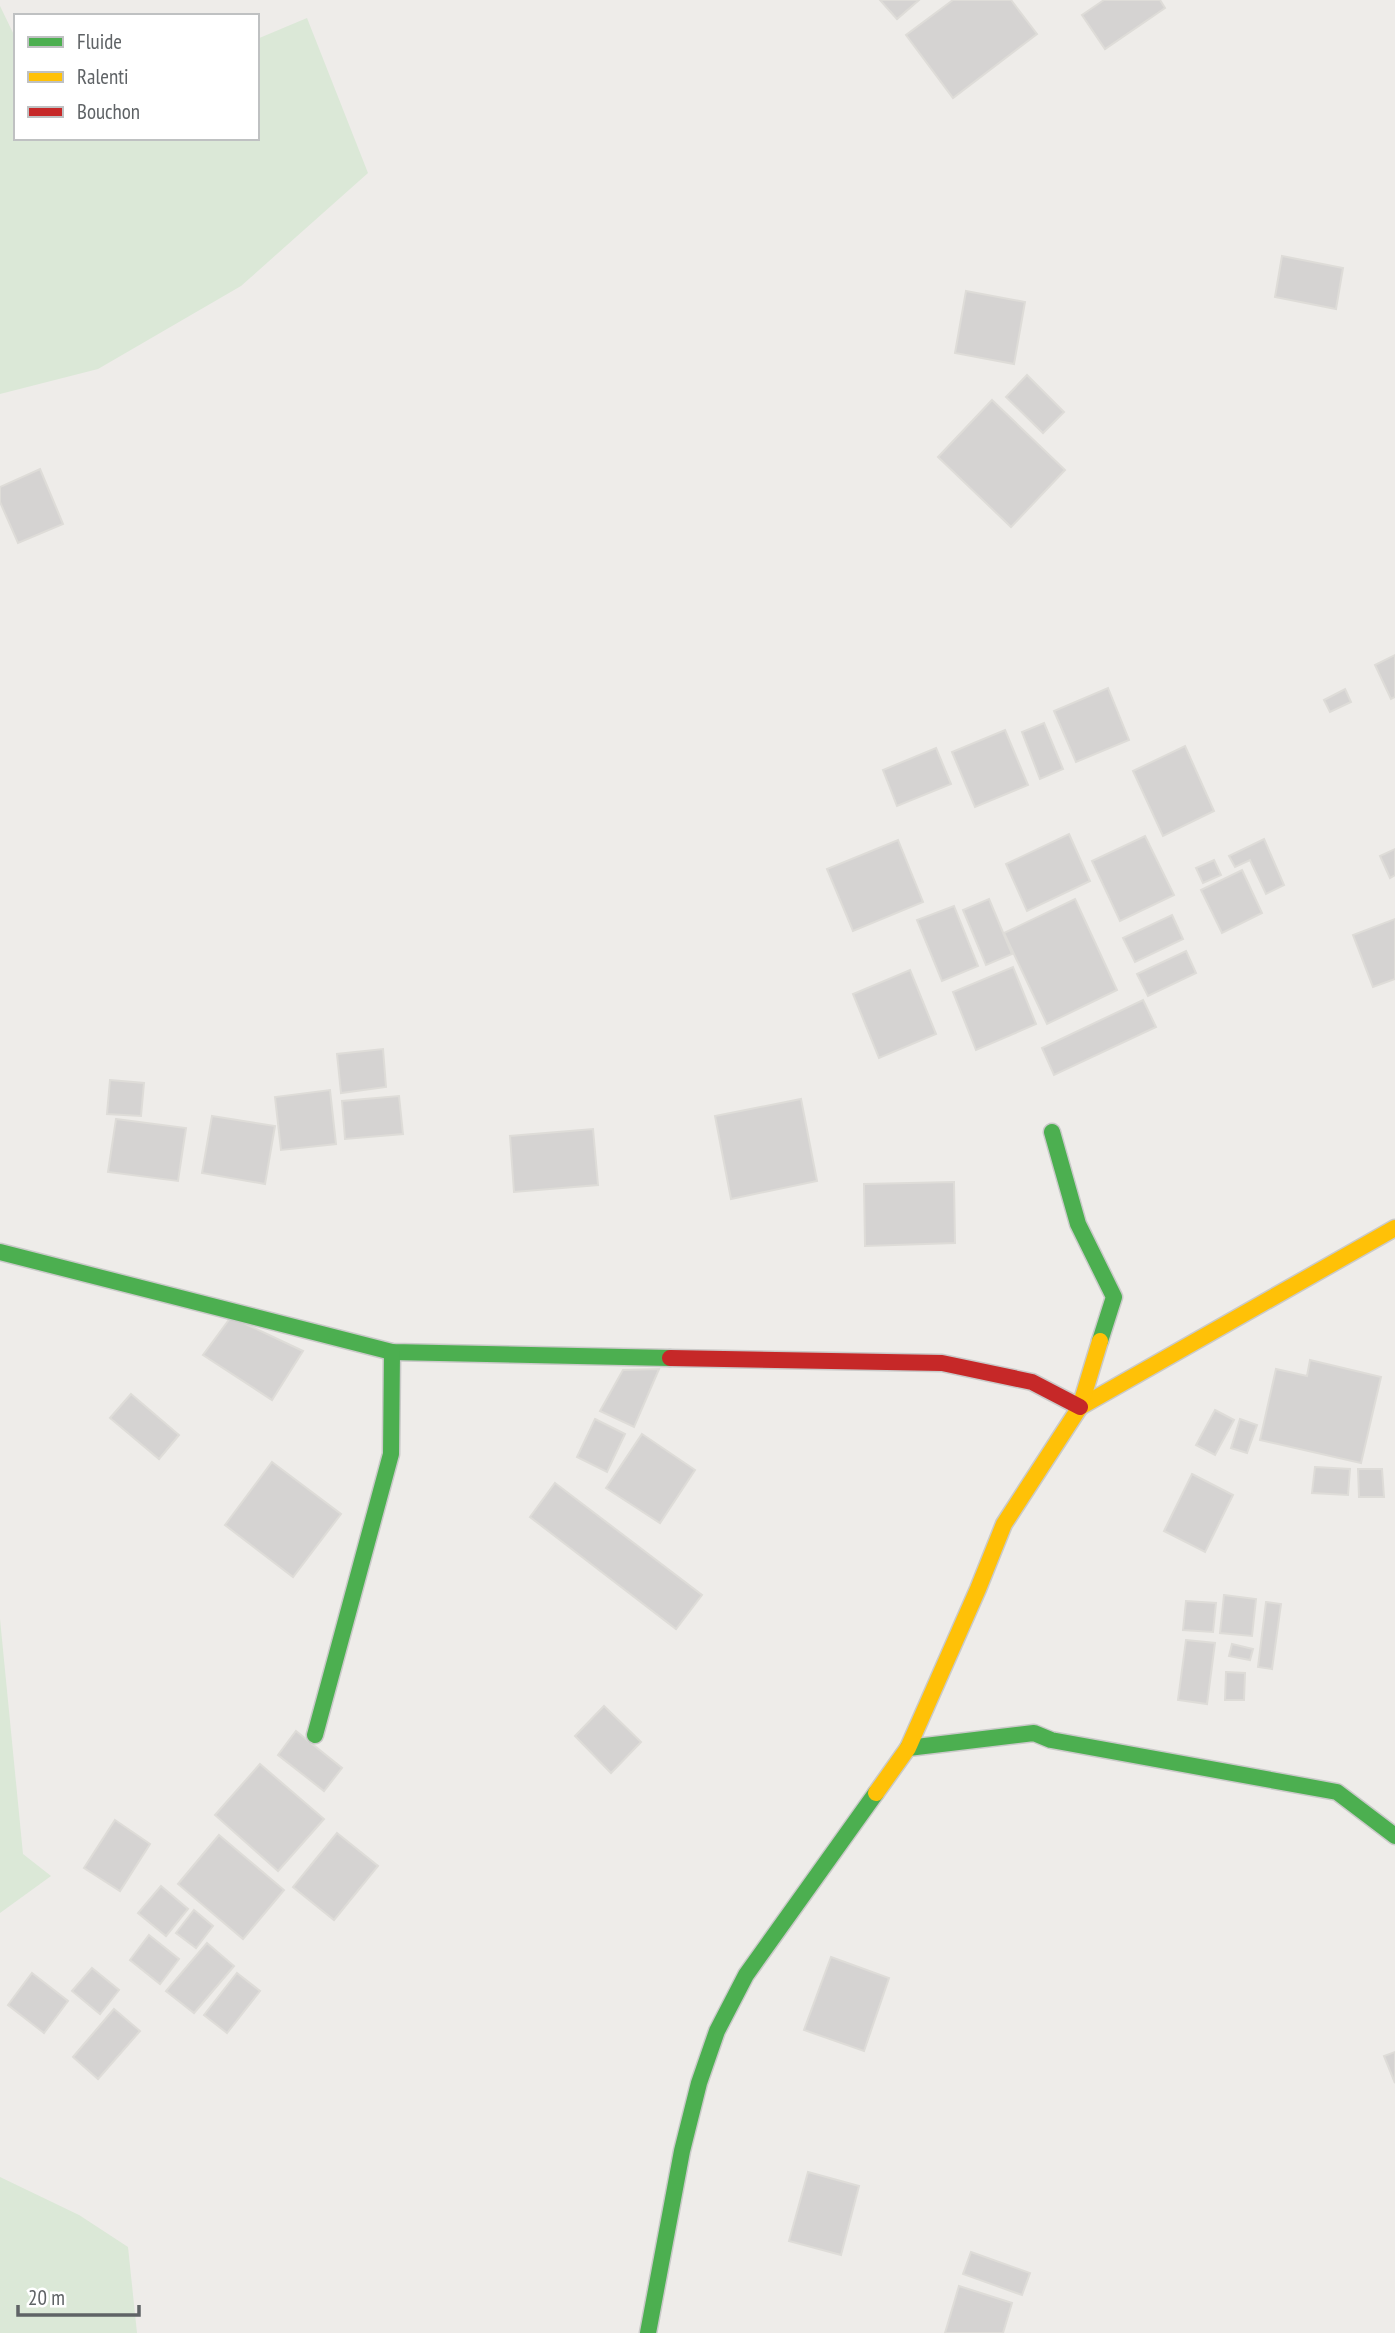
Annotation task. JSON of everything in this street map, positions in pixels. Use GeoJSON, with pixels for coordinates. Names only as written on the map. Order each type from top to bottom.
{"type":"FeatureCollection","features":[{"type":"Feature","properties":{"kind":"street"},"geometry":{"type":"LineString","coordinates":[[648,2333],[682,2151],[699,2082],[717,2031],[746,1975],[908,1748],[1004,1524],[1080,1407],[1114,1297],[1078,1224],[1052,1132]]}},
{"type":"Feature","properties":{"kind":"street"},"geometry":{"type":"LineString","coordinates":[[1080,1407],[1395,1227]]}},
{"type":"Feature","properties":{"kind":"street"},"geometry":{"type":"LineString","coordinates":[[0,1252],[392,1352],[942,1363],[1032,1381],[1080,1407]]}},
{"type":"Feature","properties":{"kind":"street"},"geometry":{"type":"LineString","coordinates":[[315,1735],[391,1454],[392,1352]]}},
{"type":"Feature","properties":{"kind":"street"},"geometry":{"type":"LineString","coordinates":[[908,1748],[1034,1733],[1051,1740],[1337,1792],[1395,1836]]}},
{"type":"Feature","properties":{"kind":"green space"},"geometry":{"type":"Polygon","coordinates":[[[0,6],[14,35],[14,140],[259,140],[259,38],[307,18],[368,173],[241,286],[98,369],[0,394],[0,6]]]}},
{"type":"Feature","properties":{"kind":"green space"},"geometry":{"type":"Polygon","coordinates":[[[0,1619],[23,1854],[51,1876],[0,1913],[0,1619]]]}},
{"type":"Feature","properties":{"kind":"green space"},"geometry":{"type":"Polygon","coordinates":[[[0,2177],[79,2215],[128,2247],[137,2333],[0,2333],[0,2177]]]}},
{"type":"Feature","properties":{"kind":"building"},"geometry":{"type":"Polygon","coordinates":[[[880,0],[919,0],[897,19],[880,0]]]}},
{"type":"Feature","properties":{"kind":"building"},"geometry":{"type":"Polygon","coordinates":[[[953,0],[1011,0],[1037,34],[953,98],[906,35],[953,0]]]}},
{"type":"Feature","properties":{"kind":"building"},"geometry":{"type":"Polygon","coordinates":[[[1104,0],[1160,0],[1165,8],[1105,49],[1082,15],[1104,0]]]}},
{"type":"Feature","properties":{"kind":"building"},"geometry":{"type":"Polygon","coordinates":[[[1282,256],[1343,268],[1336,309],[1275,297],[1282,256]]]}},
{"type":"Feature","properties":{"kind":"building"},"geometry":{"type":"Polygon","coordinates":[[[966,291],[1025,302],[1014,364],[955,353],[966,291]]]}},
{"type":"Feature","properties":{"kind":"building"},"geometry":{"type":"Polygon","coordinates":[[[1027,375],[1064,412],[1043,433],[1006,397],[1027,375]]]}},
{"type":"Feature","properties":{"kind":"building"},"geometry":{"type":"Polygon","coordinates":[[[992,400],[1065,470],[1011,527],[938,457],[992,400]]]}},
{"type":"Feature","properties":{"kind":"building"},"geometry":{"type":"Polygon","coordinates":[[[40,469],[63,524],[18,543],[0,502],[0,487],[40,469]]]}},
{"type":"Feature","properties":{"kind":"building"},"geometry":{"type":"Polygon","coordinates":[[[1395,655],[1395,697],[1391,699],[1375,665],[1395,655]]]}},
{"type":"Feature","properties":{"kind":"building"},"geometry":{"type":"Polygon","coordinates":[[[1108,688],[1129,740],[1076,762],[1054,711],[1108,688]]]}},
{"type":"Feature","properties":{"kind":"building"},"geometry":{"type":"Polygon","coordinates":[[[1345,689],[1351,702],[1330,712],[1324,700],[1345,689]]]}},
{"type":"Feature","properties":{"kind":"building"},"geometry":{"type":"Polygon","coordinates":[[[1044,723],[1063,769],[1040,779],[1022,732],[1044,723]]]}},
{"type":"Feature","properties":{"kind":"building"},"geometry":{"type":"Polygon","coordinates":[[[1005,730],[1028,785],[975,807],[952,752],[1005,730]]]}},
{"type":"Feature","properties":{"kind":"building"},"geometry":{"type":"Polygon","coordinates":[[[1185,746],[1214,811],[1163,836],[1133,771],[1185,746]]]}},
{"type":"Feature","properties":{"kind":"building"},"geometry":{"type":"Polygon","coordinates":[[[936,748],[951,784],[897,806],[883,770],[936,748]]]}},
{"type":"Feature","properties":{"kind":"building"},"geometry":{"type":"Polygon","coordinates":[[[1069,834],[1090,881],[1027,911],[1006,864],[1069,834]]]}},
{"type":"Feature","properties":{"kind":"building"},"geometry":{"type":"Polygon","coordinates":[[[1145,836],[1174,895],[1120,921],[1092,861],[1145,836]]]}},
{"type":"Feature","properties":{"kind":"building"},"geometry":{"type":"Polygon","coordinates":[[[1264,839],[1284,885],[1266,894],[1250,860],[1235,867],[1229,856],[1264,839]]]}},
{"type":"Feature","properties":{"kind":"building"},"geometry":{"type":"Polygon","coordinates":[[[898,840],[923,902],[853,931],[827,869],[898,840]]]}},
{"type":"Feature","properties":{"kind":"building"},"geometry":{"type":"Polygon","coordinates":[[[1395,849],[1395,875],[1390,878],[1380,856],[1395,849]]]}},
{"type":"Feature","properties":{"kind":"building"},"geometry":{"type":"Polygon","coordinates":[[[1214,860],[1221,875],[1203,883],[1196,868],[1214,860]]]}},
{"type":"Feature","properties":{"kind":"building"},"geometry":{"type":"Polygon","coordinates":[[[1242,870],[1262,913],[1222,933],[1201,890],[1242,870]]]}},
{"type":"Feature","properties":{"kind":"building"},"geometry":{"type":"Polygon","coordinates":[[[989,899],[1012,954],[986,965],[963,910],[989,899]]]}},
{"type":"Feature","properties":{"kind":"building"},"geometry":{"type":"Polygon","coordinates":[[[1075,899],[1117,990],[1047,1024],[1004,933],[1075,899]]]}},
{"type":"Feature","properties":{"kind":"building"},"geometry":{"type":"Polygon","coordinates":[[[954,906],[978,966],[942,981],[917,920],[954,906]]]}},
{"type":"Feature","properties":{"kind":"building"},"geometry":{"type":"Polygon","coordinates":[[[1172,915],[1183,939],[1135,962],[1123,938],[1172,915]]]}},
{"type":"Feature","properties":{"kind":"building"},"geometry":{"type":"Polygon","coordinates":[[[1395,919],[1395,979],[1373,987],[1353,935],[1395,919]]]}},
{"type":"Feature","properties":{"kind":"building"},"geometry":{"type":"Polygon","coordinates":[[[1186,951],[1196,973],[1148,996],[1137,974],[1186,951]]]}},
{"type":"Feature","properties":{"kind":"building"},"geometry":{"type":"Polygon","coordinates":[[[1013,967],[1036,1024],[976,1050],[953,992],[1013,967]]]}},
{"type":"Feature","properties":{"kind":"building"},"geometry":{"type":"Polygon","coordinates":[[[910,970],[936,1034],[879,1058],[853,994],[910,970]]]}},
{"type":"Feature","properties":{"kind":"building"},"geometry":{"type":"Polygon","coordinates":[[[1143,1000],[1156,1027],[1054,1075],[1042,1048],[1143,1000]]]}},
{"type":"Feature","properties":{"kind":"building"},"geometry":{"type":"Polygon","coordinates":[[[383,1049],[386,1087],[341,1093],[337,1054],[383,1049]]]}},
{"type":"Feature","properties":{"kind":"building"},"geometry":{"type":"Polygon","coordinates":[[[110,1080],[144,1083],[141,1116],[107,1114],[110,1080]]]}},
{"type":"Feature","properties":{"kind":"building"},"geometry":{"type":"Polygon","coordinates":[[[330,1090],[336,1144],[281,1150],[275,1097],[330,1090]]]}},
{"type":"Feature","properties":{"kind":"building"},"geometry":{"type":"Polygon","coordinates":[[[399,1096],[403,1134],[345,1139],[342,1101],[399,1096]]]}},
{"type":"Feature","properties":{"kind":"building"},"geometry":{"type":"Polygon","coordinates":[[[801,1099],[817,1181],[731,1199],[715,1116],[801,1099]]]}},
{"type":"Feature","properties":{"kind":"building"},"geometry":{"type":"Polygon","coordinates":[[[212,1116],[275,1126],[265,1184],[202,1173],[212,1116]]]}},
{"type":"Feature","properties":{"kind":"building"},"geometry":{"type":"Polygon","coordinates":[[[116,1119],[186,1128],[178,1181],[108,1172],[116,1119]]]}},
{"type":"Feature","properties":{"kind":"building"},"geometry":{"type":"Polygon","coordinates":[[[593,1129],[598,1185],[514,1192],[510,1136],[593,1129]]]}},
{"type":"Feature","properties":{"kind":"building"},"geometry":{"type":"Polygon","coordinates":[[[954,1182],[955,1243],[865,1246],[864,1184],[954,1182]]]}},
{"type":"Feature","properties":{"kind":"building"},"geometry":{"type":"Polygon","coordinates":[[[231,1317],[303,1351],[272,1400],[203,1355],[231,1317]]]}},
{"type":"Feature","properties":{"kind":"building"},"geometry":{"type":"Polygon","coordinates":[[[1310,1360],[1381,1377],[1361,1463],[1260,1440],[1276,1369],[1307,1376],[1310,1360]]]}},
{"type":"Feature","properties":{"kind":"building"},"geometry":{"type":"Polygon","coordinates":[[[659,1369],[634,1427],[600,1411],[623,1370],[659,1369]]]}},
{"type":"Feature","properties":{"kind":"building"},"geometry":{"type":"Polygon","coordinates":[[[131,1394],[179,1435],[159,1459],[110,1418],[131,1394]]]}},
{"type":"Feature","properties":{"kind":"building"},"geometry":{"type":"Polygon","coordinates":[[[1215,1410],[1234,1420],[1215,1455],[1196,1445],[1215,1410]]]}},
{"type":"Feature","properties":{"kind":"building"},"geometry":{"type":"Polygon","coordinates":[[[595,1419],[625,1434],[607,1472],[577,1457],[595,1419]]]}},
{"type":"Feature","properties":{"kind":"building"},"geometry":{"type":"Polygon","coordinates":[[[1240,1419],[1257,1425],[1247,1453],[1231,1448],[1240,1419]]]}},
{"type":"Feature","properties":{"kind":"building"},"geometry":{"type":"Polygon","coordinates":[[[642,1434],[695,1470],[660,1523],[606,1488],[642,1434]]]}},
{"type":"Feature","properties":{"kind":"building"},"geometry":{"type":"Polygon","coordinates":[[[272,1462],[341,1514],[293,1577],[225,1525],[272,1462]]]}},
{"type":"Feature","properties":{"kind":"building"},"geometry":{"type":"Polygon","coordinates":[[[1315,1467],[1350,1469],[1348,1495],[1312,1493],[1315,1467]]]}},
{"type":"Feature","properties":{"kind":"building"},"geometry":{"type":"Polygon","coordinates":[[[1358,1469],[1382,1469],[1384,1497],[1359,1497],[1358,1469]]]}},
{"type":"Feature","properties":{"kind":"building"},"geometry":{"type":"Polygon","coordinates":[[[1192,1474],[1233,1495],[1205,1552],[1164,1531],[1192,1474]]]}},
{"type":"Feature","properties":{"kind":"building"},"geometry":{"type":"Polygon","coordinates":[[[555,1483],[702,1595],[676,1629],[530,1517],[555,1483]]]}},
{"type":"Feature","properties":{"kind":"building"},"geometry":{"type":"Polygon","coordinates":[[[1224,1595],[1256,1599],[1252,1636],[1220,1633],[1224,1595]]]}},
{"type":"Feature","properties":{"kind":"building"},"geometry":{"type":"Polygon","coordinates":[[[1186,1601],[1216,1603],[1213,1632],[1183,1630],[1186,1601]]]}},
{"type":"Feature","properties":{"kind":"building"},"geometry":{"type":"Polygon","coordinates":[[[1266,1602],[1281,1604],[1272,1669],[1258,1667],[1266,1602]]]}},
{"type":"Feature","properties":{"kind":"building"},"geometry":{"type":"Polygon","coordinates":[[[1186,1640],[1215,1643],[1207,1704],[1178,1700],[1186,1640]]]}},
{"type":"Feature","properties":{"kind":"building"},"geometry":{"type":"Polygon","coordinates":[[[1232,1644],[1253,1649],[1250,1660],[1229,1656],[1232,1644]]]}},
{"type":"Feature","properties":{"kind":"building"},"geometry":{"type":"Polygon","coordinates":[[[1226,1672],[1245,1673],[1244,1700],[1225,1700],[1226,1672]]]}},
{"type":"Feature","properties":{"kind":"building"},"geometry":{"type":"Polygon","coordinates":[[[604,1706],[641,1742],[611,1773],[575,1736],[604,1706]]]}},
{"type":"Feature","properties":{"kind":"building"},"geometry":{"type":"Polygon","coordinates":[[[296,1731],[342,1768],[324,1791],[278,1755],[296,1731]]]}},
{"type":"Feature","properties":{"kind":"building"},"geometry":{"type":"Polygon","coordinates":[[[260,1764],[324,1819],[278,1871],[215,1815],[260,1764]]]}},
{"type":"Feature","properties":{"kind":"building"},"geometry":{"type":"Polygon","coordinates":[[[115,1820],[150,1844],[120,1891],[84,1868],[115,1820]]]}},
{"type":"Feature","properties":{"kind":"building"},"geometry":{"type":"Polygon","coordinates":[[[337,1833],[378,1866],[334,1920],[293,1887],[337,1833]]]}},
{"type":"Feature","properties":{"kind":"building"},"geometry":{"type":"Polygon","coordinates":[[[219,1835],[284,1890],[243,1939],[178,1884],[219,1835]]]}},
{"type":"Feature","properties":{"kind":"building"},"geometry":{"type":"Polygon","coordinates":[[[161,1886],[188,1909],[166,1936],[138,1913],[161,1886]]]}},
{"type":"Feature","properties":{"kind":"building"},"geometry":{"type":"Polygon","coordinates":[[[194,1910],[213,1926],[196,1948],[176,1933],[194,1910]]]}},
{"type":"Feature","properties":{"kind":"building"},"geometry":{"type":"Polygon","coordinates":[[[149,1935],[179,1959],[160,1984],[130,1960],[149,1935]]]}},
{"type":"Feature","properties":{"kind":"building"},"geometry":{"type":"Polygon","coordinates":[[[207,1943],[234,1966],[194,2013],[166,1991],[207,1943]]]}},
{"type":"Feature","properties":{"kind":"building"},"geometry":{"type":"Polygon","coordinates":[[[831,1957],[889,1978],[864,2051],[804,2030],[831,1957]]]}},
{"type":"Feature","properties":{"kind":"building"},"geometry":{"type":"Polygon","coordinates":[[[92,1968],[119,1990],[100,2014],[72,1991],[92,1968]]]}},
{"type":"Feature","properties":{"kind":"building"},"geometry":{"type":"Polygon","coordinates":[[[32,1973],[68,2001],[44,2033],[8,2005],[32,1973]]]}},
{"type":"Feature","properties":{"kind":"building"},"geometry":{"type":"Polygon","coordinates":[[[237,1973],[260,1991],[227,2033],[204,2015],[237,1973]]]}},
{"type":"Feature","properties":{"kind":"building"},"geometry":{"type":"Polygon","coordinates":[[[114,2009],[140,2031],[98,2079],[73,2057],[114,2009]]]}},
{"type":"Feature","properties":{"kind":"building"},"geometry":{"type":"Polygon","coordinates":[[[1395,2052],[1395,2083],[1384,2056],[1395,2052]]]}},
{"type":"Feature","properties":{"kind":"building"},"geometry":{"type":"Polygon","coordinates":[[[808,2172],[859,2186],[841,2255],[789,2241],[808,2172]]]}},
{"type":"Feature","properties":{"kind":"building"},"geometry":{"type":"Polygon","coordinates":[[[971,2252],[1030,2273],[1022,2295],[963,2274],[971,2252]]]}},
{"type":"Feature","properties":{"kind":"building"},"geometry":{"type":"Polygon","coordinates":[[[959,2286],[1012,2303],[1003,2333],[945,2333],[959,2286]]]}},
{"type":"Feature","properties":{"kind":"traffic: fast"},"geometry":{"type":"LineString","coordinates":[[1052,1132],[1078,1224],[1114,1297],[1100,1341]]}},
{"type":"Feature","properties":{"kind":"traffic: fast"},"geometry":{"type":"LineString","coordinates":[[0,1252],[392,1352],[670,1358]]}},
{"type":"Feature","properties":{"kind":"traffic: fast"},"geometry":{"type":"LineString","coordinates":[[315,1735],[391,1454],[392,1352]]}},
{"type":"Feature","properties":{"kind":"traffic: fast"},"geometry":{"type":"LineString","coordinates":[[908,1748],[1034,1733],[1051,1740],[1337,1792],[1395,1836]]}},
{"type":"Feature","properties":{"kind":"traffic: fast"},"geometry":{"type":"LineString","coordinates":[[648,2333],[682,2151],[699,2083],[717,2031],[746,1975],[876,1793]]}},
{"type":"Feature","properties":{"kind":"traffic: slow"},"geometry":{"type":"LineString","coordinates":[[1080,1407],[1395,1228]]}},
{"type":"Feature","properties":{"kind":"traffic: slow"},"geometry":{"type":"LineString","coordinates":[[876,1793],[908,1748],[1004,1524],[1080,1407],[1100,1341]]}},
{"type":"Feature","properties":{"kind":"traffic: jam"},"geometry":{"type":"LineString","coordinates":[[670,1358],[942,1363],[1032,1382],[1080,1407]]}}]}
